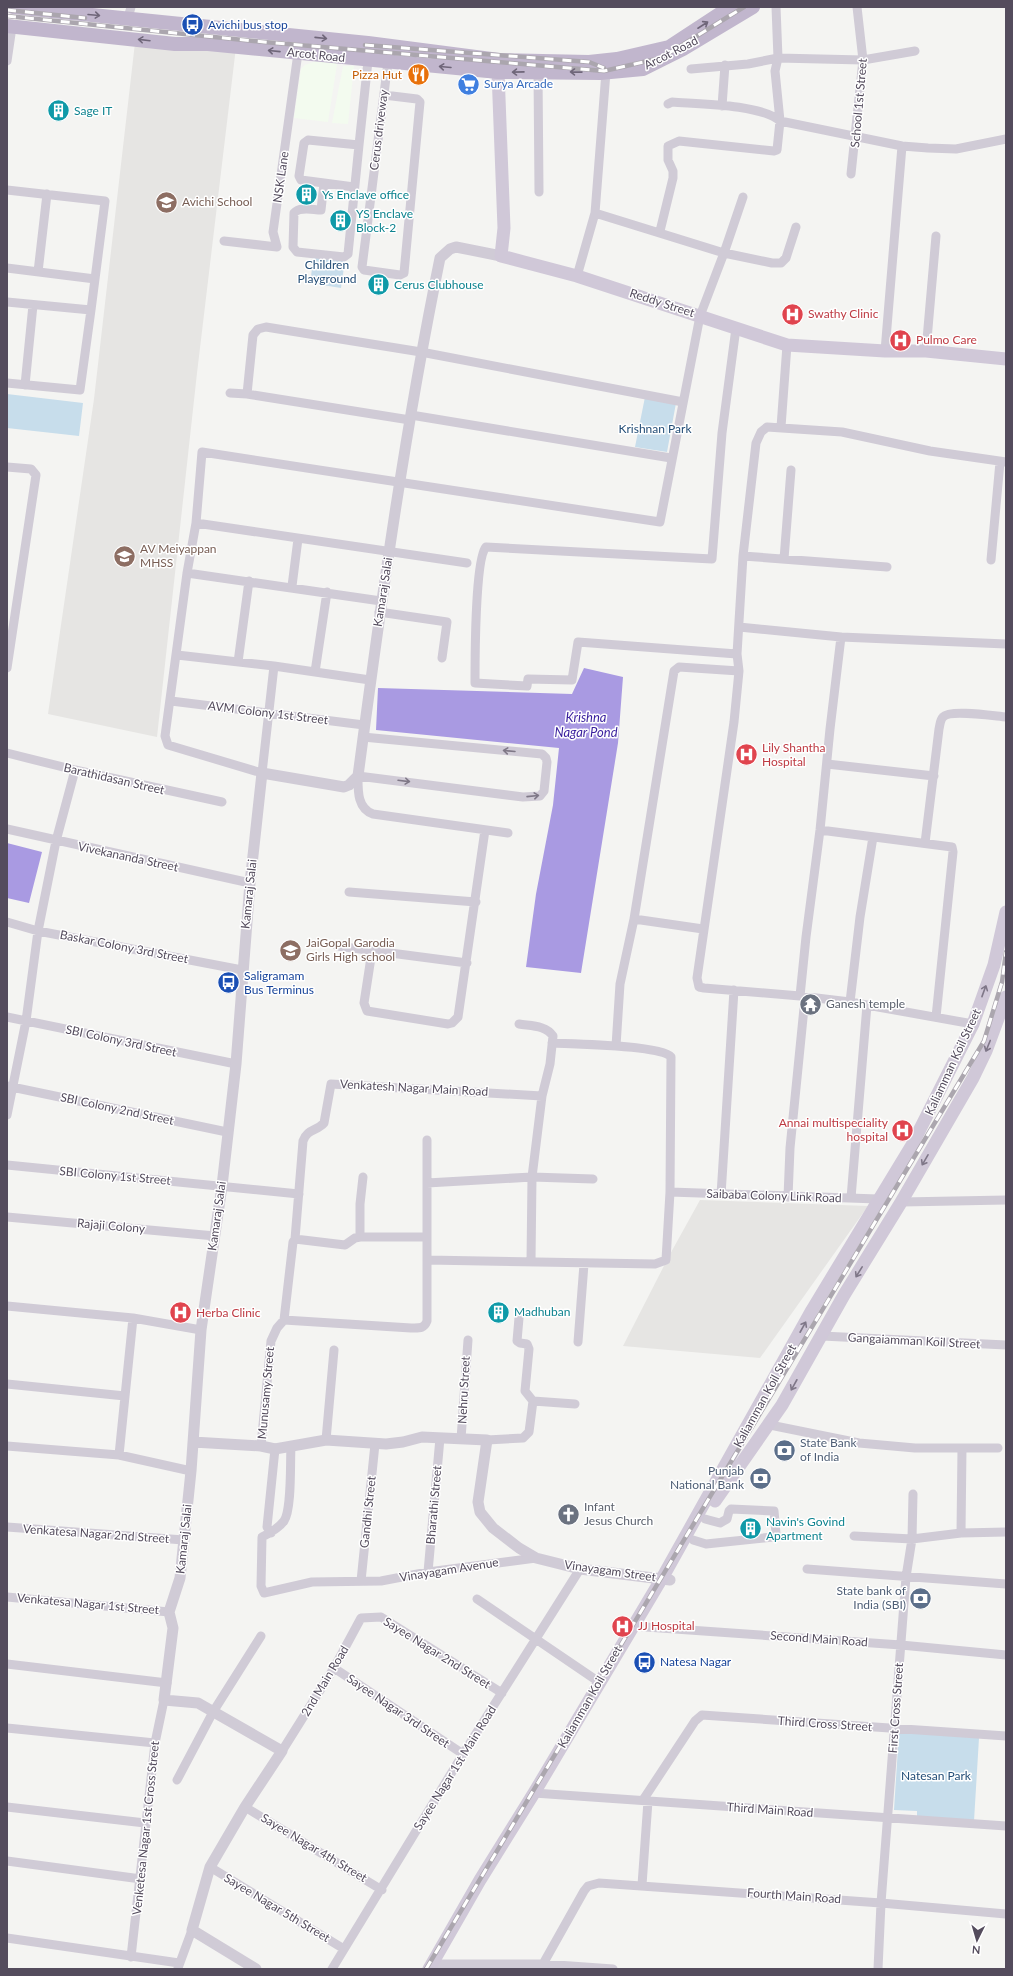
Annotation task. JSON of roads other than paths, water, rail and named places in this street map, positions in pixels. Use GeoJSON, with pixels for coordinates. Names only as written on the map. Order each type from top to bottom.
{"type":"FeatureCollection","features":[{"type":"Feature","properties":{"kind":"main road","name":"Arcot Road"},"geometry":{"type":"LineString","coordinates":[[13,7],[129,13],[499,60],[589,62],[617,59],[669,47],[730,7]]}},
{"type":"Feature","properties":{"kind":"main road","name":"Arcot Road"},"geometry":{"type":"LineString","coordinates":[[10,26],[175,44],[208,44],[368,61],[498,72],[606,72],[643,69],[683,49],[753,7]]}},
{"type":"Feature","properties":{"kind":"main road"},"geometry":{"type":"LineString","coordinates":[[498,72],[504,228],[501,256]]}},
{"type":"Feature","properties":{"kind":"main road","name":"Reddy Street"},"geometry":{"type":"LineString","coordinates":[[501,256],[577,276],[788,345],[885,351],[926,351],[1006,359]]}},
{"type":"Feature","properties":{"kind":"main road","name":"Kaliamman Koil Street"},"geometry":{"type":"LineString","coordinates":[[666,1579],[812,1310],[912,1145],[973,1024],[994,965],[1006,912]]}},
{"type":"Feature","properties":{"kind":"main road","name":"Kaliamman Koil Street"},"geometry":{"type":"LineString","coordinates":[[539,1793],[599,1682],[693,1540],[718,1496],[770,1425],[844,1296],[902,1202],[973,1078],[1001,1025],[1006,997]]}},
{"type":"Feature","properties":{"kind":"main road","name":"Kaliamman Koil Street"},"geometry":{"type":"LineString","coordinates":[[435,1966],[480,1880],[539,1793],[636,1626]]}},
{"type":"Feature","properties":{"kind":"street"},"geometry":{"type":"LineString","coordinates":[[660,231],[674,178],[673,171],[668,160],[668,146],[679,141],[777,150],[780,121],[775,71],[778,58],[776,7]]}},
{"type":"Feature","properties":{"kind":"street","name":"School 1st Street"},"geometry":{"type":"LineString","coordinates":[[851,174],[864,60],[856,7]]}},
{"type":"Feature","properties":{"kind":"street"},"geometry":{"type":"LineString","coordinates":[[7,61],[10,26]]}},
{"type":"Feature","properties":{"kind":"street"},"geometry":{"type":"LineString","coordinates":[[691,69],[748,64],[778,58],[864,60],[915,51]]}},
{"type":"Feature","properties":{"kind":"street"},"geometry":{"type":"LineString","coordinates":[[641,53],[643,69]]}},
{"type":"Feature","properties":{"kind":"street","name":"NSK Lane"},"geometry":{"type":"LineString","coordinates":[[224,241],[277,247],[273,232],[298,54]]}},
{"type":"Feature","properties":{"kind":"street"},"geometry":{"type":"LineString","coordinates":[[324,183],[321,210],[299,209],[294,213],[293,247],[297,252],[347,257],[368,61]]}},
{"type":"Feature","properties":{"kind":"street","name":"Cerus driveway"},"geometry":{"type":"LineString","coordinates":[[384,95],[419,100],[404,273],[400,275],[364,270],[362,267],[388,62]]}},
{"type":"Feature","properties":{"kind":"street"},"geometry":{"type":"LineString","coordinates":[[722,106],[725,65]]}},
{"type":"Feature","properties":{"kind":"street"},"geometry":{"type":"LineString","coordinates":[[538,72],[539,192]]}},
{"type":"Feature","properties":{"kind":"street"},"geometry":{"type":"LineString","coordinates":[[577,276],[595,212],[606,72]]}},
{"type":"Feature","properties":{"kind":"street"},"geometry":{"type":"LineString","coordinates":[[668,104],[672,102],[722,106],[765,113],[780,121],[856,135],[902,146],[956,149],[1006,139]]}},
{"type":"Feature","properties":{"kind":"street"},"geometry":{"type":"LineString","coordinates":[[354,187],[301,180],[299,176],[304,143],[308,140],[359,145]]}},
{"type":"Feature","properties":{"kind":"street"},"geometry":{"type":"LineString","coordinates":[[885,351],[902,146]]}},
{"type":"Feature","properties":{"kind":"street"},"geometry":{"type":"LineString","coordinates":[[7,190],[105,201],[80,390],[7,383]]}},
{"type":"Feature","properties":{"kind":"street"},"geometry":{"type":"LineString","coordinates":[[38,272],[47,194]]}},
{"type":"Feature","properties":{"kind":"street"},"geometry":{"type":"LineString","coordinates":[[366,738],[542,754],[546,758],[547,762],[544,791],[540,796],[523,797],[361,776],[344,787],[262,774],[168,745],[165,740],[187,573],[196,523],[202,452],[660,522],[671,458],[700,316],[743,197]]}},
{"type":"Feature","properties":{"kind":"street"},"geometry":{"type":"LineString","coordinates":[[595,212],[660,231],[724,253],[766,262],[781,262],[786,258],[796,227]]}},
{"type":"Feature","properties":{"kind":"street"},"geometry":{"type":"LineString","coordinates":[[926,351],[936,236]]}},
{"type":"Feature","properties":{"kind":"street","name":"Kamaraj Salai"},"geometry":{"type":"LineString","coordinates":[[361,776],[366,738],[364,725],[379,612],[421,352],[440,258],[450,248],[456,247],[501,256]]}},
{"type":"Feature","properties":{"kind":"street"},"geometry":{"type":"LineString","coordinates":[[7,268],[95,279]]}},
{"type":"Feature","properties":{"kind":"street"},"geometry":{"type":"LineString","coordinates":[[7,302],[91,310]]}},
{"type":"Feature","properties":{"kind":"street"},"geometry":{"type":"LineString","coordinates":[[25,384],[33,305]]}},
{"type":"Feature","properties":{"kind":"street"},"geometry":{"type":"LineString","coordinates":[[247,394],[253,335],[254,331],[262,327],[421,352],[683,402]]}},
{"type":"Feature","properties":{"kind":"street"},"geometry":{"type":"LineString","coordinates":[[736,328],[722,441],[712,559],[486,547],[483,550],[480,566],[476,624],[475,683],[527,686],[528,679],[572,680],[578,642],[737,654]]}},
{"type":"Feature","properties":{"kind":"street"},"geometry":{"type":"LineString","coordinates":[[781,427],[788,345]]}},
{"type":"Feature","properties":{"kind":"street"},"geometry":{"type":"LineString","coordinates":[[230,393],[247,394],[410,417],[671,458]]}},
{"type":"Feature","properties":{"kind":"street"},"geometry":{"type":"LineString","coordinates":[[973,1024],[850,1002],[699,987],[697,978],[734,722],[738,671],[737,654],[743,556],[756,443],[761,432],[767,428],[781,427],[795,430],[842,432],[930,451],[1003,462],[991,560]]}},
{"type":"Feature","properties":{"kind":"street"},"geometry":{"type":"LineString","coordinates":[[7,467],[30,469],[36,475],[7,668]]}},
{"type":"Feature","properties":{"kind":"street"},"geometry":{"type":"LineString","coordinates":[[784,559],[792,470]]}},
{"type":"Feature","properties":{"kind":"street"},"geometry":{"type":"LineString","coordinates":[[196,523],[466,563]]}},
{"type":"Feature","properties":{"kind":"street"},"geometry":{"type":"LineString","coordinates":[[292,586],[298,539]]}},
{"type":"Feature","properties":{"kind":"street"},"geometry":{"type":"LineString","coordinates":[[743,556],[887,567]]}},
{"type":"Feature","properties":{"kind":"street"},"geometry":{"type":"LineString","coordinates":[[187,573],[249,582],[292,586],[381,600]]}},
{"type":"Feature","properties":{"kind":"street"},"geometry":{"type":"LineString","coordinates":[[238,662],[249,582]]}},
{"type":"Feature","properties":{"kind":"street"},"geometry":{"type":"LineString","coordinates":[[315,672],[327,592]]}},
{"type":"Feature","properties":{"kind":"street"},"geometry":{"type":"LineString","coordinates":[[379,612],[447,622],[442,658]]}},
{"type":"Feature","properties":{"kind":"street"},"geometry":{"type":"LineString","coordinates":[[739,627],[841,637],[1006,644]]}},
{"type":"Feature","properties":{"kind":"street"},"geometry":{"type":"LineString","coordinates":[[788,1197],[790,1148],[802,997],[812,892],[828,764],[830,729],[841,637]]}},
{"type":"Feature","properties":{"kind":"street"},"geometry":{"type":"LineString","coordinates":[[177,655],[274,666],[370,680]]}},
{"type":"Feature","properties":{"kind":"street"},"geometry":{"type":"LineString","coordinates":[[262,774],[274,666]]}},
{"type":"Feature","properties":{"kind":"street"},"geometry":{"type":"LineString","coordinates":[[616,1046],[620,984],[634,919],[674,671],[679,667],[738,671]]}},
{"type":"Feature","properties":{"kind":"street","name":"AVM Colony 1st Street"},"geometry":{"type":"LineString","coordinates":[[171,701],[364,725]]}},
{"type":"Feature","properties":{"kind":"street"},"geometry":{"type":"LineString","coordinates":[[925,843],[939,729],[943,717],[947,714],[958,713],[1006,717]]}},
{"type":"Feature","properties":{"kind":"street","name":"Barathidasan Street"},"geometry":{"type":"LineString","coordinates":[[7,753],[75,770],[222,802]]}},
{"type":"Feature","properties":{"kind":"street"},"geometry":{"type":"LineString","coordinates":[[828,764],[934,776]]}},
{"type":"Feature","properties":{"kind":"street"},"geometry":{"type":"LineString","coordinates":[[7,1115],[10,1086],[26,1021],[38,931],[56,841],[75,770]]}},
{"type":"Feature","properties":{"kind":"street","name":"Kamaraj Salai"},"geometry":{"type":"LineString","coordinates":[[164,1700],[173,1628],[169,1612],[180,1578],[191,1471],[201,1330],[222,1186],[236,1064],[242,970],[262,774]]}},
{"type":"Feature","properties":{"kind":"street"},"geometry":{"type":"LineString","coordinates":[[361,776],[358,796],[362,806],[368,812],[508,833]]}},
{"type":"Feature","properties":{"kind":"street","name":"Vivekananda Street"},"geometry":{"type":"LineString","coordinates":[[7,829],[250,883]]}},
{"type":"Feature","properties":{"kind":"street"},"geometry":{"type":"LineString","coordinates":[[372,951],[364,1003],[367,1011],[448,1024],[452,1023],[458,1017],[476,902],[485,830]]}},
{"type":"Feature","properties":{"kind":"street"},"geometry":{"type":"LineString","coordinates":[[820,830],[950,845],[952,847],[953,852],[936,1017]]}},
{"type":"Feature","properties":{"kind":"street"},"geometry":{"type":"LineString","coordinates":[[850,1002],[860,917],[873,837]]}},
{"type":"Feature","properties":{"kind":"street"},"geometry":{"type":"LineString","coordinates":[[349,892],[476,902]]}},
{"type":"Feature","properties":{"kind":"street"},"geometry":{"type":"LineString","coordinates":[[634,919],[703,929]]}},
{"type":"Feature","properties":{"kind":"street","name":"Baskar Colony 3rd Street"},"geometry":{"type":"LineString","coordinates":[[7,922],[38,931],[242,970]]}},
{"type":"Feature","properties":{"kind":"street"},"geometry":{"type":"LineString","coordinates":[[337,946],[467,964]]}},
{"type":"Feature","properties":{"kind":"street"},"geometry":{"type":"LineString","coordinates":[[721,1195],[734,990]]}},
{"type":"Feature","properties":{"kind":"street"},"geometry":{"type":"LineString","coordinates":[[851,1198],[867,1005]]}},
{"type":"Feature","properties":{"kind":"street","name":"SBI Colony 3rd Street"},"geometry":{"type":"LineString","coordinates":[[7,1017],[236,1064]]}},
{"type":"Feature","properties":{"kind":"street"},"geometry":{"type":"LineString","coordinates":[[519,1024],[548,1030],[553,1036],[550,1064],[542,1096],[532,1177],[531,1261]]}},
{"type":"Feature","properties":{"kind":"street"},"geometry":{"type":"LineString","coordinates":[[427,1260],[531,1261],[584,1264],[655,1264],[666,1260],[670,1192],[671,1056],[664,1052],[616,1046],[552,1043]]}},
{"type":"Feature","properties":{"kind":"street","name":"Venkatesh Nagar Main Road"},"geometry":{"type":"LineString","coordinates":[[284,1320],[292,1242],[296,1239],[303,1141],[309,1130],[320,1127],[324,1123],[331,1084],[542,1096]]}},
{"type":"Feature","properties":{"kind":"street","name":"SBI Colony 2nd Street"},"geometry":{"type":"LineString","coordinates":[[10,1086],[227,1132]]}},
{"type":"Feature","properties":{"kind":"street"},"geometry":{"type":"LineString","coordinates":[[284,1320],[417,1328],[426,1325],[427,1140]]}},
{"type":"Feature","properties":{"kind":"street","name":"SBI Colony 1st Street"},"geometry":{"type":"LineString","coordinates":[[7,1165],[222,1186]]}},
{"type":"Feature","properties":{"kind":"street"},"geometry":{"type":"LineString","coordinates":[[360,1236],[360,1204],[363,1177]]}},
{"type":"Feature","properties":{"kind":"street"},"geometry":{"type":"LineString","coordinates":[[427,1183],[532,1177],[593,1179]]}},
{"type":"Feature","properties":{"kind":"street"},"geometry":{"type":"LineString","coordinates":[[222,1186],[300,1194]]}},
{"type":"Feature","properties":{"kind":"street","name":"Saibaba Colony Link Road"},"geometry":{"type":"LineString","coordinates":[[670,1192],[721,1195],[878,1199]]}},
{"type":"Feature","properties":{"kind":"street"},"geometry":{"type":"LineString","coordinates":[[902,1202],[1006,1200]]}},
{"type":"Feature","properties":{"kind":"street","name":"Rajaji Colony"},"geometry":{"type":"LineString","coordinates":[[7,1217],[215,1236]]}},
{"type":"Feature","properties":{"kind":"street"},"geometry":{"type":"LineString","coordinates":[[296,1239],[345,1245],[360,1236],[426,1237]]}},
{"type":"Feature","properties":{"kind":"street"},"geometry":{"type":"LineString","coordinates":[[578,1342],[584,1264]]}},
{"type":"Feature","properties":{"kind":"street"},"geometry":{"type":"LineString","coordinates":[[7,1306],[133,1318],[201,1330]]}},
{"type":"Feature","properties":{"kind":"street"},"geometry":{"type":"LineString","coordinates":[[120,1455],[133,1318]]}},
{"type":"Feature","properties":{"kind":"street"},"geometry":{"type":"LineString","coordinates":[[193,1442],[261,1446],[275,1449],[326,1440],[375,1444],[403,1442],[422,1437],[487,1440],[523,1438],[530,1432],[533,1401],[525,1391],[529,1346],[517,1341],[519,1318]]}},
{"type":"Feature","properties":{"kind":"street","name":"Munusamy Street"},"geometry":{"type":"LineString","coordinates":[[261,1446],[270,1341],[276,1328],[284,1320]]}},
{"type":"Feature","properties":{"kind":"street","name":"Gangaiamman Koil Street"},"geometry":{"type":"LineString","coordinates":[[822,1336],[1006,1346]]}},
{"type":"Feature","properties":{"kind":"street","name":"Nehru Street"},"geometry":{"type":"LineString","coordinates":[[461,1439],[468,1340]]}},
{"type":"Feature","properties":{"kind":"street"},"geometry":{"type":"LineString","coordinates":[[326,1440],[334,1350]]}},
{"type":"Feature","properties":{"kind":"street"},"geometry":{"type":"LineString","coordinates":[[7,1384],[125,1396]]}},
{"type":"Feature","properties":{"kind":"street"},"geometry":{"type":"LineString","coordinates":[[533,1401],[575,1404]]}},
{"type":"Feature","properties":{"kind":"street"},"geometry":{"type":"LineString","coordinates":[[770,1425],[859,1443],[915,1448],[998,1448]]}},
{"type":"Feature","properties":{"kind":"street","name":"Bharathi Street"},"geometry":{"type":"LineString","coordinates":[[428,1572],[440,1438]]}},
{"type":"Feature","properties":{"kind":"street","name":"Vinayagam Street"},"geometry":{"type":"LineString","coordinates":[[487,1440],[478,1502],[480,1512],[493,1528],[519,1548],[536,1558],[580,1569],[666,1579]]}},
{"type":"Feature","properties":{"kind":"street","name":"Gandhi Street"},"geometry":{"type":"LineString","coordinates":[[361,1581],[375,1444]]}},
{"type":"Feature","properties":{"kind":"street"},"geometry":{"type":"LineString","coordinates":[[7,1446],[120,1455],[191,1471]]}},
{"type":"Feature","properties":{"kind":"street"},"geometry":{"type":"LineString","coordinates":[[271,1533],[284,1520],[288,1511],[290,1447]]}},
{"type":"Feature","properties":{"kind":"street"},"geometry":{"type":"LineString","coordinates":[[961,1533],[962,1448]]}},
{"type":"Feature","properties":{"kind":"street","name":"Munusamy Street"},"geometry":{"type":"LineString","coordinates":[[271,1533],[267,1527],[275,1449]]}},
{"type":"Feature","properties":{"kind":"street","name":"First Cross Street"},"geometry":{"type":"LineString","coordinates":[[878,1969],[881,1903],[896,1729],[906,1577],[912,1539],[913,1494]]}},
{"type":"Feature","properties":{"kind":"street"},"geometry":{"type":"LineString","coordinates":[[693,1540],[706,1544],[773,1537],[776,1534],[774,1511],[731,1509],[727,1519],[720,1523],[705,1518]]}},
{"type":"Feature","properties":{"kind":"street","name":"Venkatesa Nagar 2nd Street"},"geometry":{"type":"LineString","coordinates":[[7,1527],[184,1540]]}},
{"type":"Feature","properties":{"kind":"street"},"geometry":{"type":"LineString","coordinates":[[854,1536],[912,1539],[961,1533],[1006,1532]]}},
{"type":"Feature","properties":{"kind":"street","name":"Vinayagam Avenue"},"geometry":{"type":"LineString","coordinates":[[271,1533],[262,1537],[261,1586],[263,1592],[268,1593],[312,1582],[381,1581],[428,1572],[536,1558]]}},
{"type":"Feature","properties":{"kind":"street","name":"Sayee Nagar 1st Main Road"},"geometry":{"type":"LineString","coordinates":[[332,1969],[382,1890],[463,1754],[580,1569]]}},
{"type":"Feature","properties":{"kind":"street"},"geometry":{"type":"LineString","coordinates":[[807,1569],[1006,1584]]}},
{"type":"Feature","properties":{"kind":"street","name":"Venkatesa Nagar 1st Street"},"geometry":{"type":"LineString","coordinates":[[7,1597],[169,1612]]}},
{"type":"Feature","properties":{"kind":"street"},"geometry":{"type":"LineString","coordinates":[[477,1599],[599,1682]]}},
{"type":"Feature","properties":{"kind":"street","name":"Sayee Nagar 2nd Street"},"geometry":{"type":"LineString","coordinates":[[371,1618],[381,1617],[502,1692]]}},
{"type":"Feature","properties":{"kind":"street","name":"2nd Main Road"},"geometry":{"type":"LineString","coordinates":[[282,1751],[334,1668],[361,1618],[371,1618]]}},
{"type":"Feature","properties":{"kind":"street","name":"Second Main Road"},"geometry":{"type":"LineString","coordinates":[[636,1626],[901,1645],[1006,1655]]}},
{"type":"Feature","properties":{"kind":"street"},"geometry":{"type":"LineString","coordinates":[[177,1780],[213,1712],[261,1636]]}},
{"type":"Feature","properties":{"kind":"street"},"geometry":{"type":"LineString","coordinates":[[7,1664],[167,1683]]}},
{"type":"Feature","properties":{"kind":"street","name":"Sayee Nagar 3rd Street"},"geometry":{"type":"LineString","coordinates":[[334,1668],[463,1754]]}},
{"type":"Feature","properties":{"kind":"street"},"geometry":{"type":"LineString","coordinates":[[7,1938],[179,1966],[192,1930],[210,1867],[245,1807],[282,1751],[198,1703],[164,1700]]}},
{"type":"Feature","properties":{"kind":"street","name":"Venketesa Nagar 1st Cross Street"},"geometry":{"type":"LineString","coordinates":[[131,1957],[141,1879],[145,1823],[155,1743],[164,1700]]}},
{"type":"Feature","properties":{"kind":"street","name":"Third Cross Street"},"geometry":{"type":"LineString","coordinates":[[646,1801],[695,1721],[702,1715],[1006,1736]]}},
{"type":"Feature","properties":{"kind":"street"},"geometry":{"type":"LineString","coordinates":[[7,1728],[155,1743]]}},
{"type":"Feature","properties":{"kind":"street","name":"Third Main Road"},"geometry":{"type":"LineString","coordinates":[[539,1793],[1006,1826]]}},
{"type":"Feature","properties":{"kind":"street"},"geometry":{"type":"LineString","coordinates":[[642,1885],[646,1801]]}},
{"type":"Feature","properties":{"kind":"street"},"geometry":{"type":"LineString","coordinates":[[7,1807],[145,1823]]}},
{"type":"Feature","properties":{"kind":"street","name":"Sayee Nagar 4th Street"},"geometry":{"type":"LineString","coordinates":[[245,1807],[382,1890]]}},
{"type":"Feature","properties":{"kind":"street"},"geometry":{"type":"LineString","coordinates":[[7,1861],[141,1879]]}},
{"type":"Feature","properties":{"kind":"street","name":"Sayee Nagar 5th Street"},"geometry":{"type":"LineString","coordinates":[[210,1867],[344,1949]]}},
{"type":"Feature","properties":{"kind":"street","name":"Fourth Main Road"},"geometry":{"type":"LineString","coordinates":[[543,1964],[584,1890],[588,1886],[599,1883],[881,1903],[1006,1914]]}},
{"type":"Feature","properties":{"kind":"street"},"geometry":{"type":"LineString","coordinates":[[192,1930],[253,1968]]}},
{"type":"Feature","properties":{"kind":"street"},"geometry":{"type":"LineString","coordinates":[[435,1966],[543,1964],[613,1969]]}},
{"type":"Feature","properties":{"kind":"water","name":"Krishna Nagar Pond"},"geometry":{"type":"Polygon","coordinates":[[[584,668],[623,677],[618,743],[581,973],[526,967],[536,894],[553,805],[559,748],[376,730],[378,688],[572,694],[584,668]]]}},
{"type":"Feature","properties":{"kind":"water"},"geometry":{"type":"Polygon","coordinates":[[[7,843],[42,852],[29,903],[7,898],[7,843]]]}},
{"type":"Feature","properties":{"kind":"railway"},"geometry":{"type":"LineString","coordinates":[[7,16],[264,42],[604,71],[661,58],[744,7]]}},
{"type":"Feature","properties":{"kind":"railway"},"geometry":{"type":"LineString","coordinates":[[7,10],[85,18]]}},
{"type":"Feature","properties":{"kind":"railway"},"geometry":{"type":"LineString","coordinates":[[365,45],[589,62],[604,68]]}},
{"type":"Feature","properties":{"kind":"railway"},"geometry":{"type":"LineString","coordinates":[[426,1969],[984,1041],[1002,982],[1006,952]]}},
{"type":"Feature","properties":{"kind":"place","name":"Avichi bus stop"},"geometry":{"type":"Point","coordinates":[192,25]}},
{"type":"Feature","properties":{"kind":"place","name":"Pizza Hut"},"geometry":{"type":"Point","coordinates":[418,75]}},
{"type":"Feature","properties":{"kind":"place","name":"Surya Arcade"},"geometry":{"type":"Point","coordinates":[469,84]}},
{"type":"Feature","properties":{"kind":"place","name":"Sage IT"},"geometry":{"type":"Point","coordinates":[58,111]}},
{"type":"Feature","properties":{"kind":"place","name":"Ys Enclave office"},"geometry":{"type":"Point","coordinates":[306,195]}},
{"type":"Feature","properties":{"kind":"place","name":"Avichi School"},"geometry":{"type":"Point","coordinates":[167,202]}},
{"type":"Feature","properties":{"kind":"place","name":"YS Enclave Block-2"},"geometry":{"type":"Point","coordinates":[340,221]}},
{"type":"Feature","properties":{"kind":"place","name":"Cerus Clubhouse"},"geometry":{"type":"Point","coordinates":[379,285]}},
{"type":"Feature","properties":{"kind":"place","name":"Swathy Clinic"},"geometry":{"type":"Point","coordinates":[792,314]}},
{"type":"Feature","properties":{"kind":"place","name":"Pulmo Care"},"geometry":{"type":"Point","coordinates":[901,340]}},
{"type":"Feature","properties":{"kind":"place","name":"AV Meiyappan MHSS"},"geometry":{"type":"Point","coordinates":[124,556]}},
{"type":"Feature","properties":{"kind":"place","name":"Lily Shantha Hospital"},"geometry":{"type":"Point","coordinates":[747,755]}},
{"type":"Feature","properties":{"kind":"place","name":"JaiGopal Garodia Girls High school"},"geometry":{"type":"Point","coordinates":[290,950]}},
{"type":"Feature","properties":{"kind":"place","name":"Saligramam Bus Terminus"},"geometry":{"type":"Point","coordinates":[228,983]}},
{"type":"Feature","properties":{"kind":"place","name":"Ganesh temple"},"geometry":{"type":"Point","coordinates":[810,1004]}},
{"type":"Feature","properties":{"kind":"place","name":"Annai multispeciality hospital"},"geometry":{"type":"Point","coordinates":[903,1130]}},
{"type":"Feature","properties":{"kind":"place","name":"Madhuban"},"geometry":{"type":"Point","coordinates":[499,1312]}},
{"type":"Feature","properties":{"kind":"place","name":"Herba Clinic"},"geometry":{"type":"Point","coordinates":[181,1313]}},
{"type":"Feature","properties":{"kind":"place","name":"State Bank of India"},"geometry":{"type":"Point","coordinates":[784,1450]}},
{"type":"Feature","properties":{"kind":"place","name":"Punjab National Bank"},"geometry":{"type":"Point","coordinates":[760,1478]}},
{"type":"Feature","properties":{"kind":"place","name":"Infant Jesus Church"},"geometry":{"type":"Point","coordinates":[568,1514]}},
{"type":"Feature","properties":{"kind":"place","name":"Navin's Govind Apartment"},"geometry":{"type":"Point","coordinates":[750,1529]}},
{"type":"Feature","properties":{"kind":"place","name":"State bank of India (SBI)"},"geometry":{"type":"Point","coordinates":[921,1598]}},
{"type":"Feature","properties":{"kind":"place","name":"JJ Hospital"},"geometry":{"type":"Point","coordinates":[623,1626]}},
{"type":"Feature","properties":{"kind":"place","name":"Natesa Nagar"},"geometry":{"type":"Point","coordinates":[645,1662]}},
{"type":"Feature","properties":{"kind":"park label","name":"Children Playground"},"geometry":{"type":"Point","coordinates":[327,272]}},
{"type":"Feature","properties":{"kind":"park label","name":"Krishnan Park"},"geometry":{"type":"Point","coordinates":[655,429]}},
{"type":"Feature","properties":{"kind":"park label","name":"Natesan Park"},"geometry":{"type":"Point","coordinates":[936,1776]}}]}
